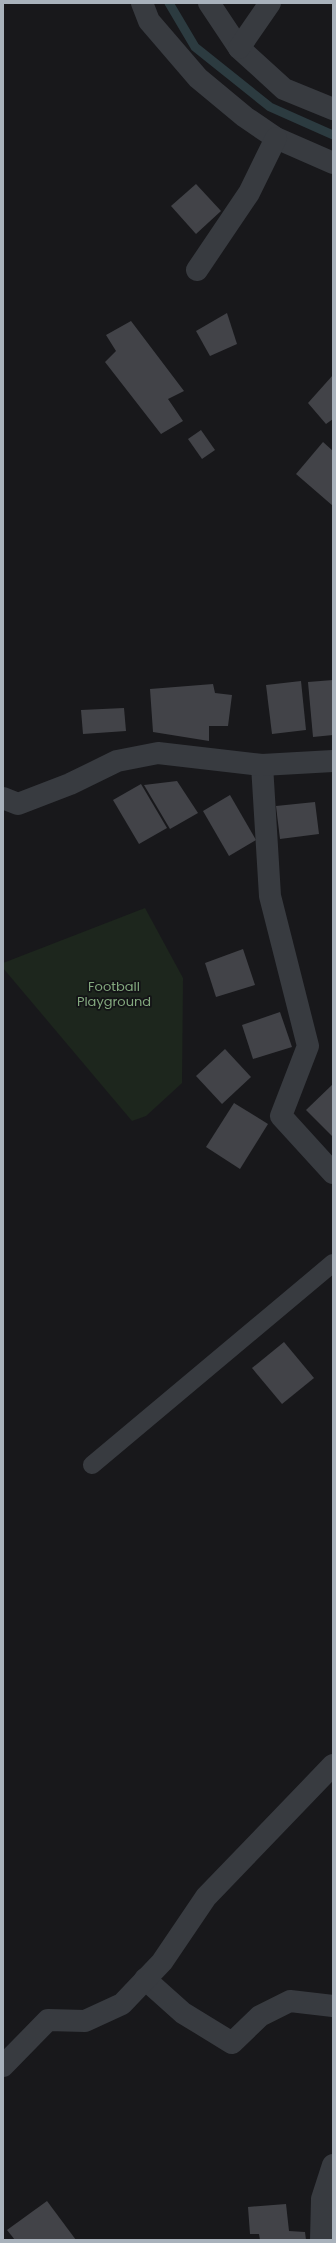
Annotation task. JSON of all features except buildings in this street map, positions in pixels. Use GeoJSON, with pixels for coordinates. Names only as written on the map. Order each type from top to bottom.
{"type":"FeatureCollection","features":[{"type":"Feature","properties":{"kind":"street"},"geometry":{"type":"LineString","coordinates":[[142,3],[149,21],[198,78],[245,117],[276,138],[333,163]]}},
{"type":"Feature","properties":{"kind":"street"},"geometry":{"type":"LineString","coordinates":[[209,3],[239,48],[284,89],[333,109]]}},
{"type":"Feature","properties":{"kind":"street"},"geometry":{"type":"LineString","coordinates":[[239,48],[270,3]]}},
{"type":"Feature","properties":{"kind":"street"},"geometry":{"type":"LineString","coordinates":[[197,270],[249,193],[276,138]]}},
{"type":"Feature","properties":{"kind":"street"},"geometry":{"type":"LineString","coordinates":[[3,798],[18,804],[70,784],[116,761],[158,754],[262,765],[333,761]]}},
{"type":"Feature","properties":{"kind":"street"},"geometry":{"type":"LineString","coordinates":[[262,765],[270,896],[308,1046],[281,1116],[333,1173]]}},
{"type":"Feature","properties":{"kind":"street"},"geometry":{"type":"LineString","coordinates":[[3,2066],[48,2020],[85,2021],[122,2004],[162,1962],[206,1897],[333,1765]]}},
{"type":"Feature","properties":{"kind":"street"},"geometry":{"type":"LineString","coordinates":[[145,1979],[182,2013],[232,2043],[260,2016],[290,2001],[333,2006]]}},
{"type":"Feature","properties":{"kind":"street"},"geometry":{"type":"LineString","coordinates":[[321,2240],[322,2199],[333,2165]]}},
{"type":"Feature","properties":{"kind":"lane"},"geometry":{"type":"LineString","coordinates":[[92,1465],[333,1262]]}},
{"type":"Feature","properties":{"kind":"green space","name":"Football Playground"},"geometry":{"type":"Polygon","coordinates":[[[145,908],[183,978],[182,1083],[146,1116],[132,1121],[3,968],[3,963],[145,908]]]}},
{"type":"Feature","properties":{"kind":"waterway"},"geometry":{"type":"LineString","coordinates":[[169,3],[195,47],[270,107],[333,135]]}}]}
